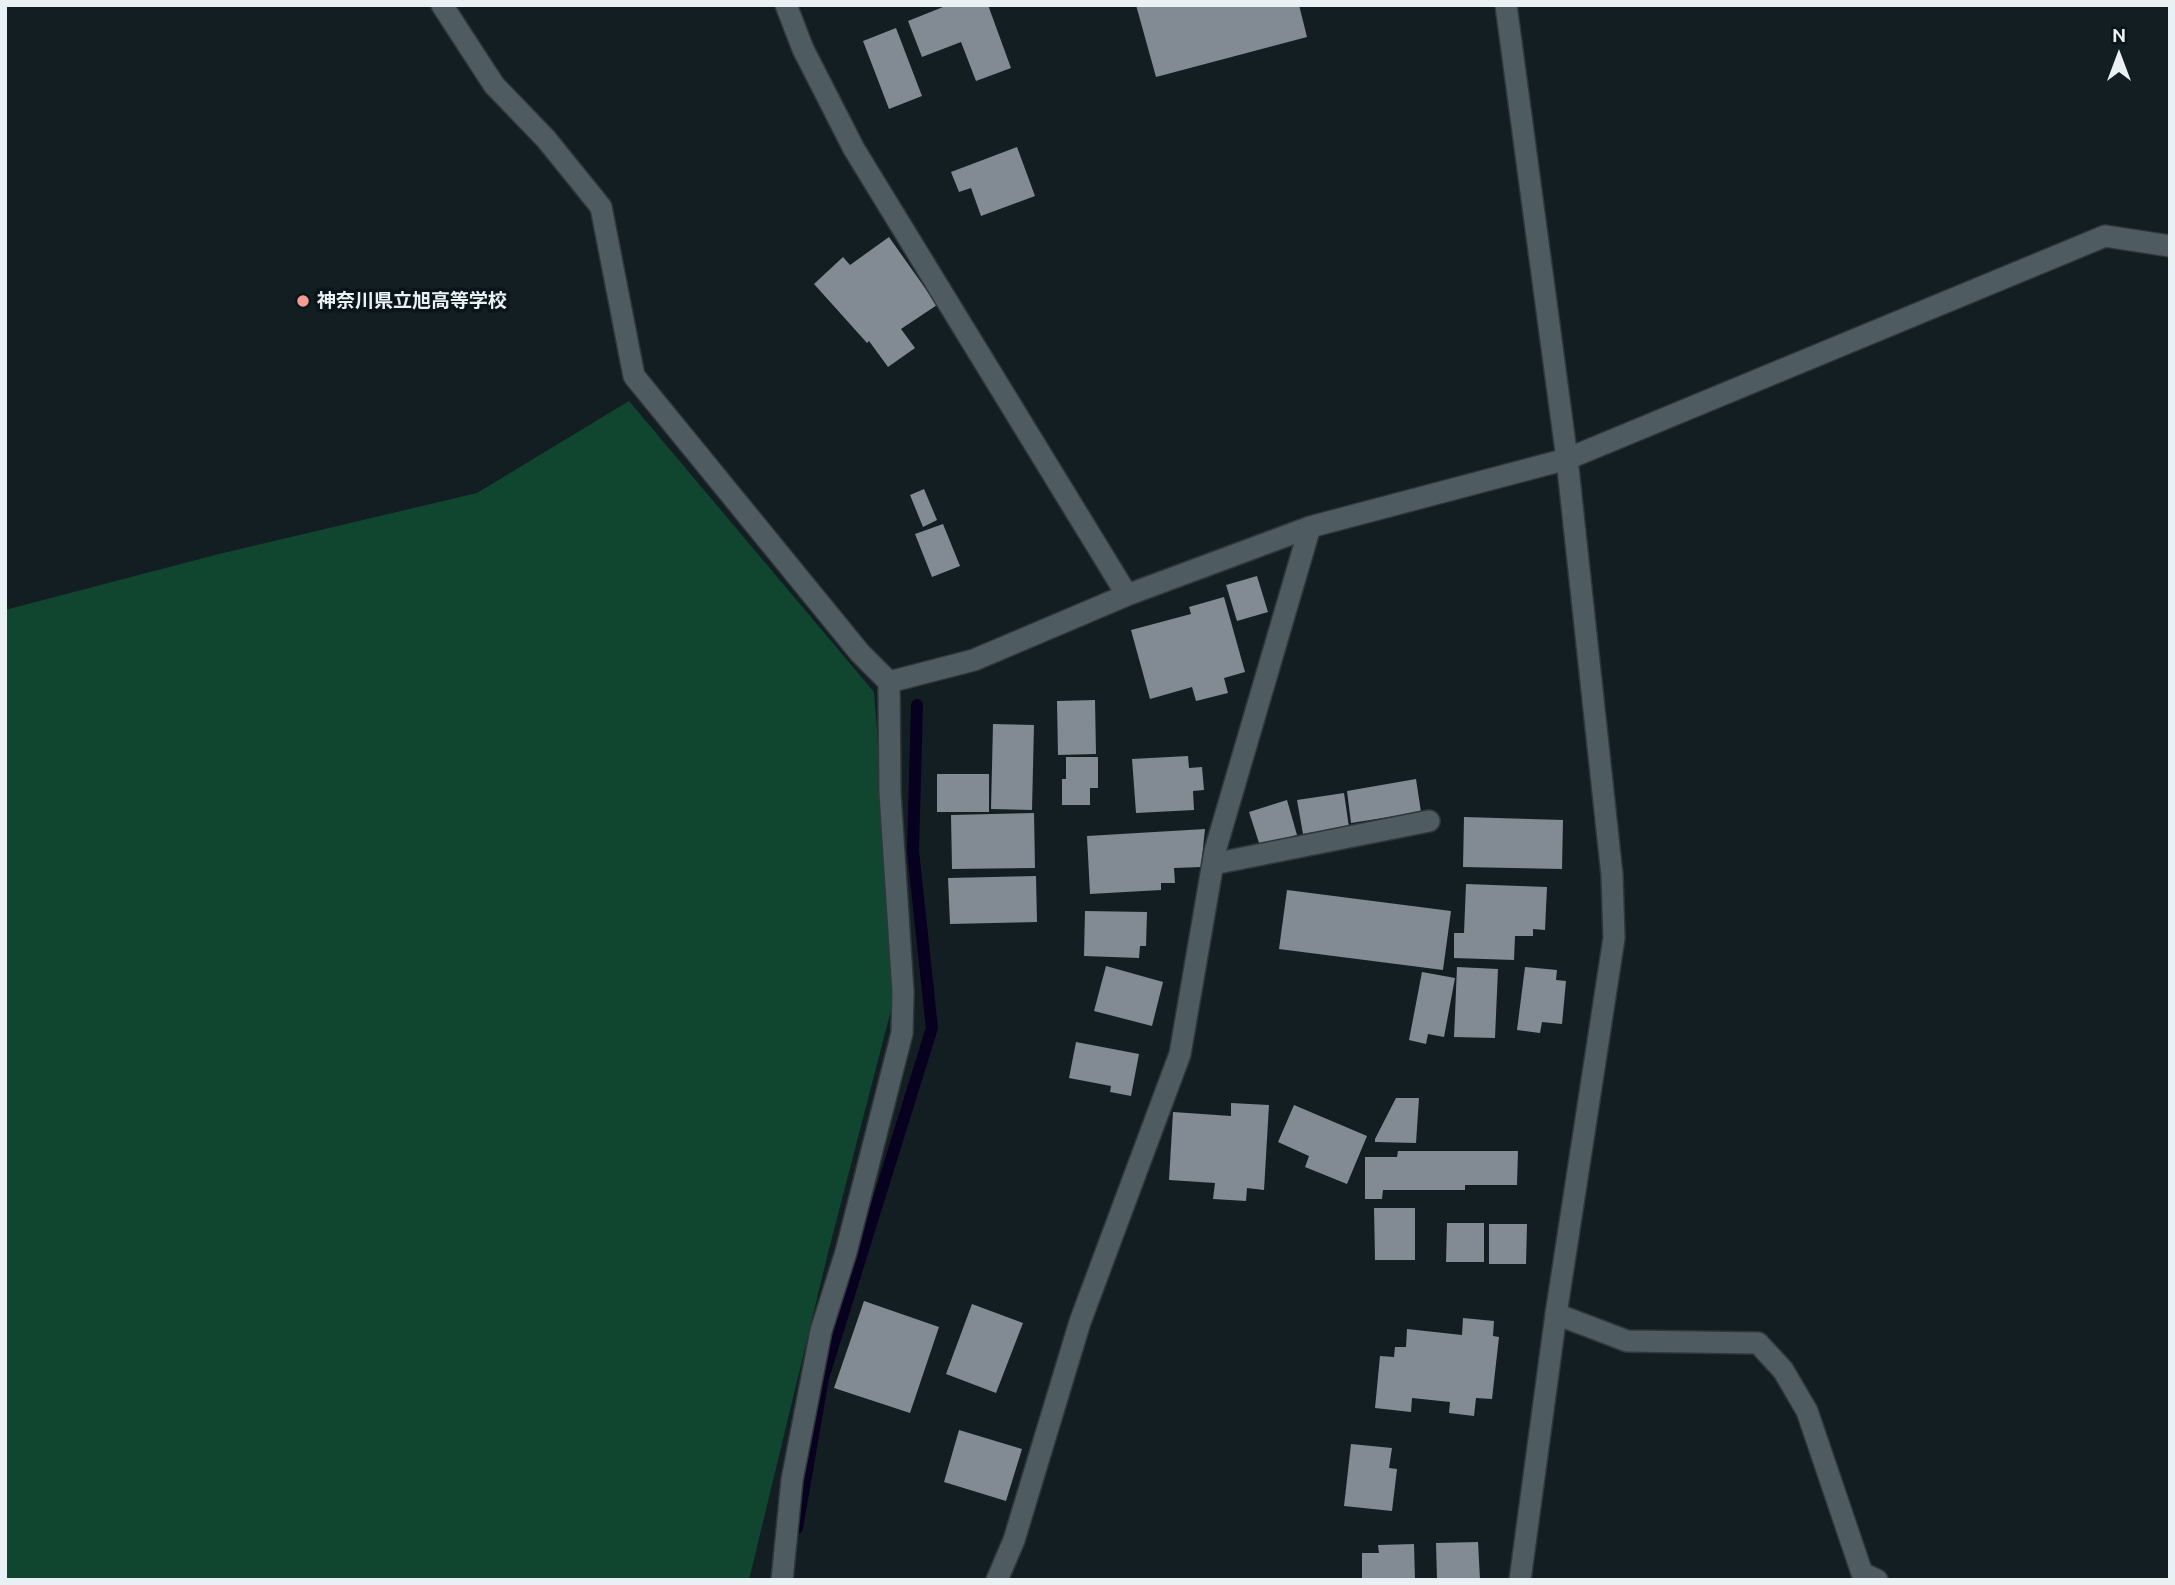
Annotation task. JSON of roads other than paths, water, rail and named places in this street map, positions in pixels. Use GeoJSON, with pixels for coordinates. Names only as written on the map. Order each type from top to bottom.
{"type":"FeatureCollection","features":[{"type":"Feature","properties":{"kind":"street"},"geometry":{"type":"LineString","coordinates":[[442,5],[494,85],[546,139],[601,207],[634,376],[860,653],[889,682],[890,793],[903,992],[902,1033],[846,1252],[821,1331],[792,1480],[782,1580]]}},
{"type":"Feature","properties":{"kind":"street"},"geometry":{"type":"LineString","coordinates":[[786,5],[803,49],[853,149],[1127,595]]}},
{"type":"Feature","properties":{"kind":"street"},"geometry":{"type":"LineString","coordinates":[[1506,5],[1567,460],[1612,876],[1614,938],[1556,1314],[1520,1580]]}},
{"type":"Feature","properties":{"kind":"street"},"geometry":{"type":"LineString","coordinates":[[889,682],[974,660],[1127,595],[1310,527],[1567,460],[2105,236],[2170,246]]}},
{"type":"Feature","properties":{"kind":"street"},"geometry":{"type":"LineString","coordinates":[[997,1580],[1014,1541],[1080,1322],[1180,1054],[1213,864],[1310,527]]}},
{"type":"Feature","properties":{"kind":"street"},"geometry":{"type":"LineString","coordinates":[[1213,864],[1429,821]]}},
{"type":"Feature","properties":{"kind":"street"},"geometry":{"type":"LineString","coordinates":[[1556,1314],[1627,1341],[1758,1343],[1783,1370],[1807,1411],[1861,1573],[1877,1580]]}},
{"type":"Feature","properties":{"kind":"waterway"},"geometry":{"type":"LineString","coordinates":[[797,1528],[823,1378],[932,1028],[913,851],[917,705]]}},
{"type":"Feature","properties":{"kind":"place","name":"神奈川県立旭高等学校"},"geometry":{"type":"Point","coordinates":[303,301]}}]}
